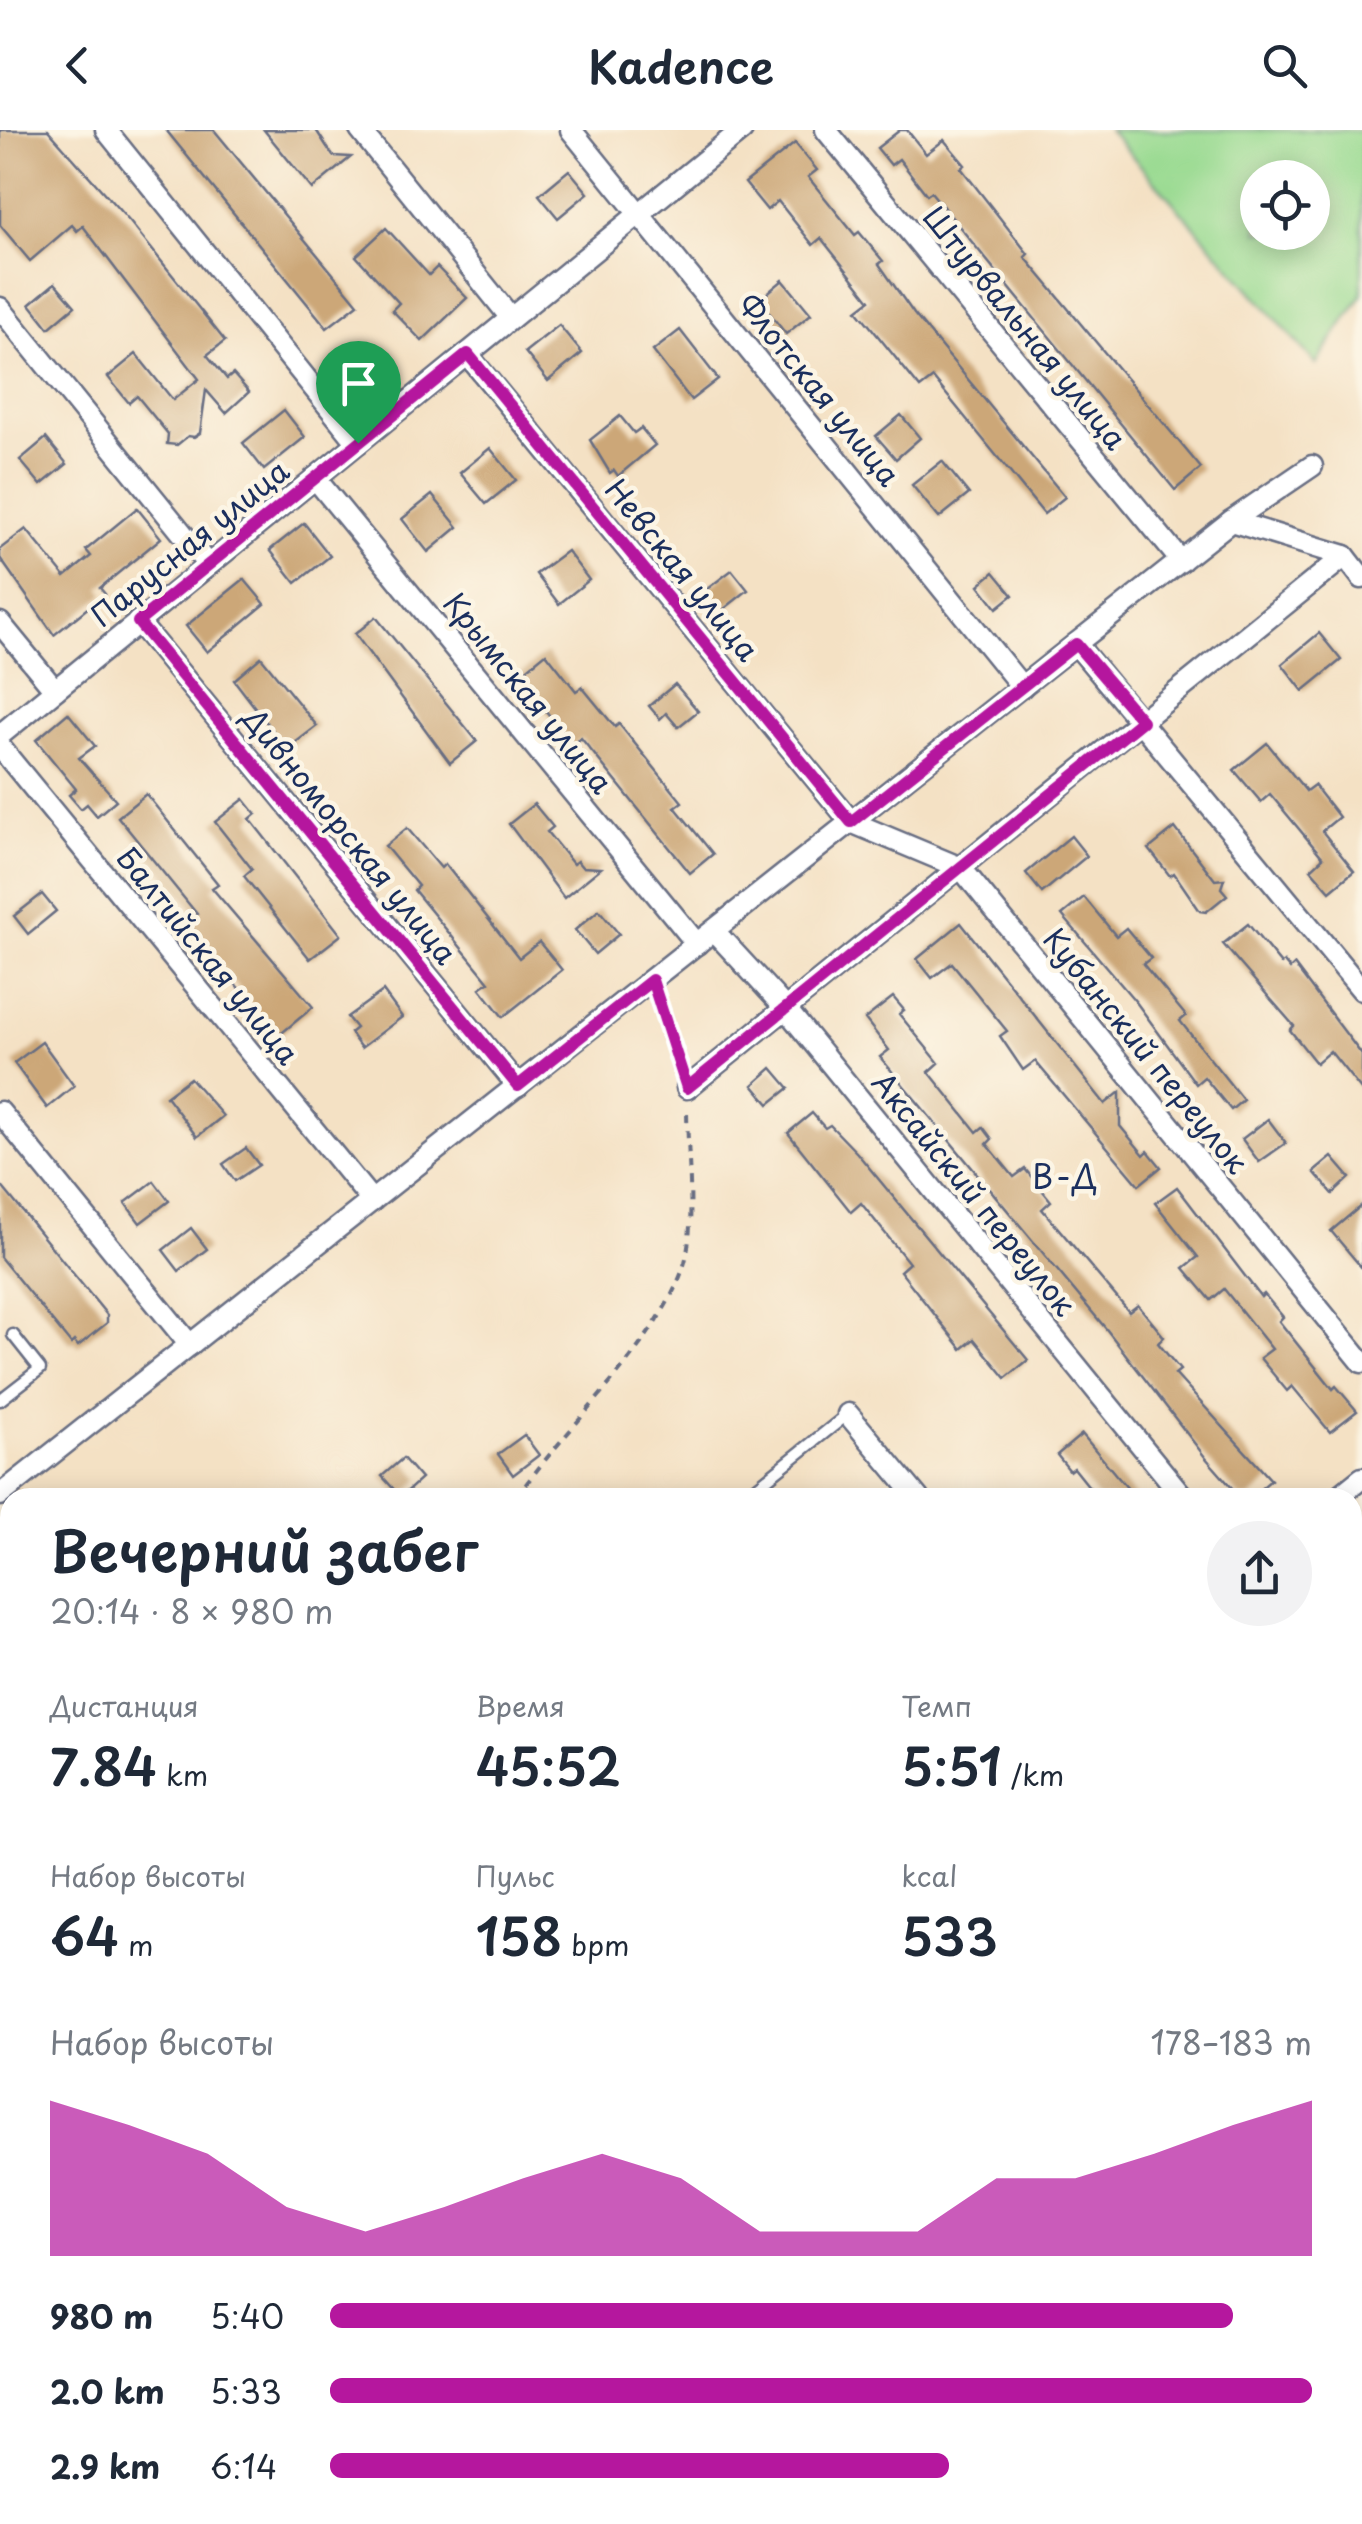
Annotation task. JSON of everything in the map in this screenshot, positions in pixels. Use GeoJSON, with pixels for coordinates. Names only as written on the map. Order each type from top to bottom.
{"type":"FeatureCollection","features":[{"type":"Feature","properties":{"kind":"street"},"geometry":{"type":"LineString","coordinates":[[106,130],[358,443]]}},
{"type":"Feature","properties":{"kind":"street"},"geometry":{"type":"LineString","coordinates":[[360,130],[511,318]]}},
{"type":"Feature","properties":{"kind":"street","name":"Флотская улица"},"geometry":{"type":"LineString","coordinates":[[571,130],[1022,687]]}},
{"type":"Feature","properties":{"kind":"street","name":"Парусная улица"},"geometry":{"type":"LineString","coordinates":[[0,735],[742,130]]}},
{"type":"Feature","properties":{"kind":"street","name":"Штурвальная улица"},"geometry":{"type":"LineString","coordinates":[[826,130],[1180,562]]}},
{"type":"Feature","properties":{"kind":"street"},"geometry":{"type":"LineString","coordinates":[[0,308],[208,565]]}},
{"type":"Feature","properties":{"kind":"street","name":"Невская улица"},"geometry":{"type":"LineString","coordinates":[[468,354],[851,822]]}},
{"type":"Feature","properties":{"kind":"street"},"geometry":{"type":"LineString","coordinates":[[9,1488],[1232,521],[1312,466]]}},
{"type":"Feature","properties":{"kind":"street","name":"Крымская улица"},"geometry":{"type":"LineString","coordinates":[[315,478],[705,938]]}},
{"type":"Feature","properties":{"kind":"street"},"geometry":{"type":"LineString","coordinates":[[1232,521],[1345,556],[1362,578]]}},
{"type":"Feature","properties":{"kind":"street"},"geometry":{"type":"LineString","coordinates":[[687,1088],[1345,556]]}},
{"type":"Feature","properties":{"kind":"street","name":"Дивноморская улица"},"geometry":{"type":"LineString","coordinates":[[138,622],[518,1086]]}},
{"type":"Feature","properties":{"kind":"street"},"geometry":{"type":"LineString","coordinates":[[0,623],[55,690]]}},
{"type":"Feature","properties":{"kind":"street"},"geometry":{"type":"LineString","coordinates":[[1076,644],[1362,990]]}},
{"type":"Feature","properties":{"kind":"street","name":"Балтийская улица"},"geometry":{"type":"LineString","coordinates":[[0,747],[372,1201]]}},
{"type":"Feature","properties":{"kind":"street","name":"Кубанский переулок"},"geometry":{"type":"LineString","coordinates":[[851,822],[960,868],[1362,1362]]}},
{"type":"Feature","properties":{"kind":"street","name":"Аксайский переулок"},"geometry":{"type":"LineString","coordinates":[[705,938],[786,1009],[1176,1488]]}},
{"type":"Feature","properties":{"kind":"street"},"geometry":{"type":"LineString","coordinates":[[0,1112],[190,1344]]}},
{"type":"Feature","properties":{"kind":"street"},"geometry":{"type":"LineString","coordinates":[[848,1414],[910,1488]]}},
{"type":"Feature","properties":{"kind":"lane"},"geometry":{"type":"LineString","coordinates":[[0,1400],[40,1369],[13,1336]]}},
{"type":"Feature","properties":{"kind":"lane"},"geometry":{"type":"LineString","coordinates":[[756,1488],[848,1414]]}},
{"type":"Feature","properties":{"kind":"path"},"geometry":{"type":"LineString","coordinates":[[524,1488],[614,1376],[665,1304],[685,1261],[687,1088],[652,980]]}},
{"type":"Feature","properties":{"kind":"green space"},"geometry":{"type":"Polygon","coordinates":[[[1109,130],[1362,130],[1362,295],[1316,364],[1109,130]]]}},
{"type":"Feature","properties":{"kind":"building"},"geometry":{"type":"Polygon","coordinates":[[[0,130],[48,130],[130,222],[225,341],[207,355],[227,379],[233,374],[249,392],[226,413],[206,390],[200,433],[194,437],[188,436],[177,445],[167,444],[168,434],[137,396],[129,403],[108,377],[136,354],[173,400],[199,379],[83,226],[77,231],[72,225],[30,261],[0,225],[0,130]]]}},
{"type":"Feature","properties":{"kind":"building"},"geometry":{"type":"Polygon","coordinates":[[[166,130],[214,130],[358,304],[327,328],[166,130]]]}},
{"type":"Feature","properties":{"kind":"building"},"geometry":{"type":"Polygon","coordinates":[[[264,130],[316,130],[333,156],[351,157],[312,189],[264,130]]]}},
{"type":"Feature","properties":{"kind":"building"},"geometry":{"type":"Polygon","coordinates":[[[900,130],[907,130],[926,154],[944,140],[1028,254],[1025,257],[1201,468],[1175,490],[931,192],[927,195],[899,159],[891,165],[877,148],[900,130]]]}},
{"type":"Feature","properties":{"kind":"building"},"geometry":{"type":"Polygon","coordinates":[[[795,143],[817,170],[808,177],[855,235],[859,232],[883,261],[879,264],[914,314],[1065,497],[1044,514],[933,378],[920,388],[857,310],[870,300],[821,238],[813,245],[778,201],[767,210],[745,183],[795,143]]]}},
{"type":"Feature","properties":{"kind":"building"},"geometry":{"type":"Polygon","coordinates":[[[569,170],[588,193],[558,218],[539,195],[569,170]]]}},
{"type":"Feature","properties":{"kind":"building"},"geometry":{"type":"Polygon","coordinates":[[[386,228],[429,275],[437,267],[467,298],[422,341],[392,310],[399,303],[356,256],[386,228]]]}},
{"type":"Feature","properties":{"kind":"building"},"geometry":{"type":"Polygon","coordinates":[[[783,280],[811,314],[786,334],[759,300],[783,280]]]}},
{"type":"Feature","properties":{"kind":"building"},"geometry":{"type":"Polygon","coordinates":[[[55,283],[75,306],[49,328],[30,304],[55,283]]]}},
{"type":"Feature","properties":{"kind":"building"},"geometry":{"type":"Polygon","coordinates":[[[559,325],[582,353],[548,381],[525,352],[559,325]]]}},
{"type":"Feature","properties":{"kind":"building"},"geometry":{"type":"Polygon","coordinates":[[[680,330],[718,379],[691,400],[653,351],[680,330]]]}},
{"type":"Feature","properties":{"kind":"building"},"geometry":{"type":"Polygon","coordinates":[[[284,410],[305,437],[264,470],[243,443],[284,410]]]}},
{"type":"Feature","properties":{"kind":"building"},"geometry":{"type":"Polygon","coordinates":[[[901,415],[920,438],[896,459],[876,436],[901,415]]]}},
{"type":"Feature","properties":{"kind":"building"},"geometry":{"type":"Polygon","coordinates":[[[620,416],[634,433],[641,428],[655,445],[618,476],[614,470],[610,473],[590,440],[620,416]]]}},
{"type":"Feature","properties":{"kind":"building"},"geometry":{"type":"Polygon","coordinates":[[[46,438],[67,464],[41,485],[20,460],[46,438]]]}},
{"type":"Feature","properties":{"kind":"building"},"geometry":{"type":"Polygon","coordinates":[[[490,448],[516,480],[486,504],[460,473],[490,448]]]}},
{"type":"Feature","properties":{"kind":"building"},"geometry":{"type":"Polygon","coordinates":[[[942,461],[969,494],[939,518],[912,485],[942,461]]]}},
{"type":"Feature","properties":{"kind":"building"},"geometry":{"type":"Polygon","coordinates":[[[432,495],[458,527],[428,552],[402,519],[432,495]]]}},
{"type":"Feature","properties":{"kind":"building"},"geometry":{"type":"Polygon","coordinates":[[[137,508],[161,538],[100,588],[105,594],[54,635],[0,558],[0,549],[26,529],[65,577],[91,556],[86,550],[137,508]]]}},
{"type":"Feature","properties":{"kind":"building"},"geometry":{"type":"Polygon","coordinates":[[[304,523],[330,556],[296,583],[270,550],[304,523]]]}},
{"type":"Feature","properties":{"kind":"building"},"geometry":{"type":"Polygon","coordinates":[[[567,551],[589,580],[559,604],[536,574],[567,551]]]}},
{"type":"Feature","properties":{"kind":"building"},"geometry":{"type":"Polygon","coordinates":[[[732,570],[748,590],[719,613],[703,592],[732,570]]]}},
{"type":"Feature","properties":{"kind":"building"},"geometry":{"type":"Polygon","coordinates":[[[994,572],[1013,595],[997,608],[979,585],[994,572]]]}},
{"type":"Feature","properties":{"kind":"building"},"geometry":{"type":"Polygon","coordinates":[[[244,579],[265,604],[207,652],[186,626],[244,579]]]}},
{"type":"Feature","properties":{"kind":"building"},"geometry":{"type":"Polygon","coordinates":[[[376,617],[477,741],[450,763],[355,634],[376,617]]]}},
{"type":"Feature","properties":{"kind":"building"},"geometry":{"type":"Polygon","coordinates":[[[1319,633],[1341,660],[1303,691],[1282,664],[1319,633]]]}},
{"type":"Feature","properties":{"kind":"building"},"geometry":{"type":"Polygon","coordinates":[[[546,653],[576,691],[582,687],[615,727],[619,724],[682,802],[675,807],[713,854],[690,873],[581,738],[573,745],[518,676],[546,653]]]}},
{"type":"Feature","properties":{"kind":"building"},"geometry":{"type":"Polygon","coordinates":[[[261,657],[317,726],[287,749],[234,680],[261,657]]]}},
{"type":"Feature","properties":{"kind":"building"},"geometry":{"type":"Polygon","coordinates":[[[675,684],[698,711],[678,727],[666,713],[660,719],[649,706],[675,684]]]}},
{"type":"Feature","properties":{"kind":"building"},"geometry":{"type":"Polygon","coordinates":[[[68,713],[95,746],[79,758],[116,800],[97,816],[87,804],[81,809],[69,795],[76,789],[36,740],[68,713]]]}},
{"type":"Feature","properties":{"kind":"building"},"geometry":{"type":"Polygon","coordinates":[[[1267,743],[1306,791],[1314,785],[1339,817],[1322,831],[1354,871],[1330,891],[1311,869],[1323,858],[1270,794],[1261,802],[1234,770],[1267,743]]]}},
{"type":"Feature","properties":{"kind":"building"},"geometry":{"type":"Polygon","coordinates":[[[146,794],[218,884],[212,888],[313,1007],[277,1037],[187,922],[197,914],[118,817],[146,794]]]}},
{"type":"Feature","properties":{"kind":"building"},"geometry":{"type":"Polygon","coordinates":[[[244,799],[256,814],[250,819],[341,935],[310,959],[244,876],[252,869],[215,822],[244,799]]]}},
{"type":"Feature","properties":{"kind":"building"},"geometry":{"type":"Polygon","coordinates":[[[534,804],[553,827],[547,832],[573,864],[577,861],[582,867],[601,868],[564,898],[509,824],[534,804]]]}},
{"type":"Feature","properties":{"kind":"building"},"geometry":{"type":"Polygon","coordinates":[[[407,828],[441,868],[445,864],[519,958],[539,942],[562,970],[503,1017],[480,988],[489,982],[414,890],[418,886],[385,846],[407,828]]]}},
{"type":"Feature","properties":{"kind":"building"},"geometry":{"type":"Polygon","coordinates":[[[1175,828],[1215,880],[1224,879],[1221,888],[1227,895],[1206,912],[1200,911],[1174,873],[1170,876],[1149,849],[1175,828]]]}},
{"type":"Feature","properties":{"kind":"building"},"geometry":{"type":"Polygon","coordinates":[[[1071,836],[1087,856],[1042,893],[1026,873],[1071,836]]]}},
{"type":"Feature","properties":{"kind":"building"},"geometry":{"type":"Polygon","coordinates":[[[42,894],[56,911],[28,934],[14,916],[42,894]]]}},
{"type":"Feature","properties":{"kind":"building"},"geometry":{"type":"Polygon","coordinates":[[[1084,897],[1116,936],[1126,928],[1151,958],[1143,964],[1186,1016],[1180,1021],[1243,1100],[1231,1110],[1204,1077],[1196,1084],[1136,1002],[1062,915],[1084,897]]]}},
{"type":"Feature","properties":{"kind":"building"},"geometry":{"type":"Polygon","coordinates":[[[599,910],[619,934],[595,954],[575,930],[599,910]]]}},
{"type":"Feature","properties":{"kind":"building"},"geometry":{"type":"Polygon","coordinates":[[[961,923],[1105,1104],[1120,1092],[1120,1126],[1144,1155],[1148,1151],[1161,1167],[1139,1185],[1035,1061],[1023,1070],[1000,1036],[1007,1031],[952,963],[932,978],[917,959],[961,923]]]}},
{"type":"Feature","properties":{"kind":"building"},"geometry":{"type":"Polygon","coordinates":[[[1248,924],[1281,964],[1284,962],[1290,969],[1294,965],[1362,1055],[1362,1091],[1330,1051],[1316,1063],[1290,1030],[1294,1026],[1223,944],[1248,924]]]}},
{"type":"Feature","properties":{"kind":"building"},"geometry":{"type":"Polygon","coordinates":[[[383,991],[402,1017],[361,1048],[350,1033],[356,1028],[347,1017],[383,991]]]}},
{"type":"Feature","properties":{"kind":"building"},"geometry":{"type":"Polygon","coordinates":[[[893,997],[904,1010],[899,1014],[939,1063],[929,1072],[977,1132],[983,1127],[992,1139],[987,1144],[1014,1177],[1025,1169],[1051,1201],[1042,1209],[1129,1312],[1138,1305],[1164,1337],[1158,1343],[1180,1370],[1175,1374],[1271,1480],[1262,1488],[1232,1488],[1107,1330],[880,1057],[889,1050],[865,1019],[893,997]]]}},
{"type":"Feature","properties":{"kind":"building"},"geometry":{"type":"Polygon","coordinates":[[[42,1042],[74,1086],[47,1108],[14,1063],[42,1042]]]}},
{"type":"Feature","properties":{"kind":"building"},"geometry":{"type":"Polygon","coordinates":[[[772,1068],[789,1088],[769,1104],[753,1085],[772,1068]]]}},
{"type":"Feature","properties":{"kind":"building"},"geometry":{"type":"Polygon","coordinates":[[[190,1078],[223,1116],[197,1137],[166,1096],[190,1078]]]}},
{"type":"Feature","properties":{"kind":"building"},"geometry":{"type":"Polygon","coordinates":[[[812,1113],[857,1153],[1028,1360],[1006,1378],[974,1339],[962,1349],[900,1271],[909,1263],[861,1203],[851,1212],[788,1133],[812,1113]]]}},
{"type":"Feature","properties":{"kind":"building"},"geometry":{"type":"Polygon","coordinates":[[[1268,1119],[1286,1143],[1259,1162],[1242,1139],[1268,1119]]]}},
{"type":"Feature","properties":{"kind":"building"},"geometry":{"type":"Polygon","coordinates":[[[246,1148],[259,1165],[235,1181],[223,1164],[246,1148]]]}},
{"type":"Feature","properties":{"kind":"building"},"geometry":{"type":"Polygon","coordinates":[[[1332,1157],[1350,1178],[1333,1194],[1314,1172],[1332,1157]]]}},
{"type":"Feature","properties":{"kind":"building"},"geometry":{"type":"Polygon","coordinates":[[[154,1181],[169,1201],[140,1223],[125,1203],[154,1181]]]}},
{"type":"Feature","properties":{"kind":"building"},"geometry":{"type":"Polygon","coordinates":[[[0,1184],[107,1315],[107,1323],[78,1346],[74,1341],[71,1344],[0,1257],[0,1184]]]}},
{"type":"Feature","properties":{"kind":"building"},"geometry":{"type":"Polygon","coordinates":[[[1177,1187],[1261,1297],[1264,1294],[1283,1317],[1279,1321],[1333,1389],[1336,1386],[1357,1411],[1330,1432],[1292,1386],[1287,1391],[1260,1358],[1272,1349],[1224,1289],[1211,1300],[1184,1268],[1198,1257],[1155,1203],[1177,1187]]]}},
{"type":"Feature","properties":{"kind":"building"},"geometry":{"type":"Polygon","coordinates":[[[1362,1205],[1362,1268],[1331,1231],[1362,1205]]]}},
{"type":"Feature","properties":{"kind":"building"},"geometry":{"type":"Polygon","coordinates":[[[191,1228],[207,1249],[179,1271],[163,1250],[191,1228]]]}},
{"type":"Feature","properties":{"kind":"building"},"geometry":{"type":"Polygon","coordinates":[[[1082,1434],[1128,1488],[1090,1488],[1057,1455],[1082,1434]]]}},
{"type":"Feature","properties":{"kind":"building"},"geometry":{"type":"Polygon","coordinates":[[[524,1435],[539,1455],[513,1475],[498,1454],[524,1435]]]}},
{"type":"Feature","properties":{"kind":"building"},"geometry":{"type":"Polygon","coordinates":[[[403,1458],[421,1479],[411,1488],[393,1488],[382,1476],[403,1458]]]}},
{"type":"Feature","properties":{"kind":"district","name":"В-Д"},"geometry":{"type":"Point","coordinates":[1066,1176]}},
{"type":"Feature","properties":{"kind":"route"},"geometry":{"type":"LineString","coordinates":[[468,354],[851,822],[1076,644],[1142,721],[687,1088],[652,980],[518,1086],[138,622],[358,443],[468,354]]}}]}
